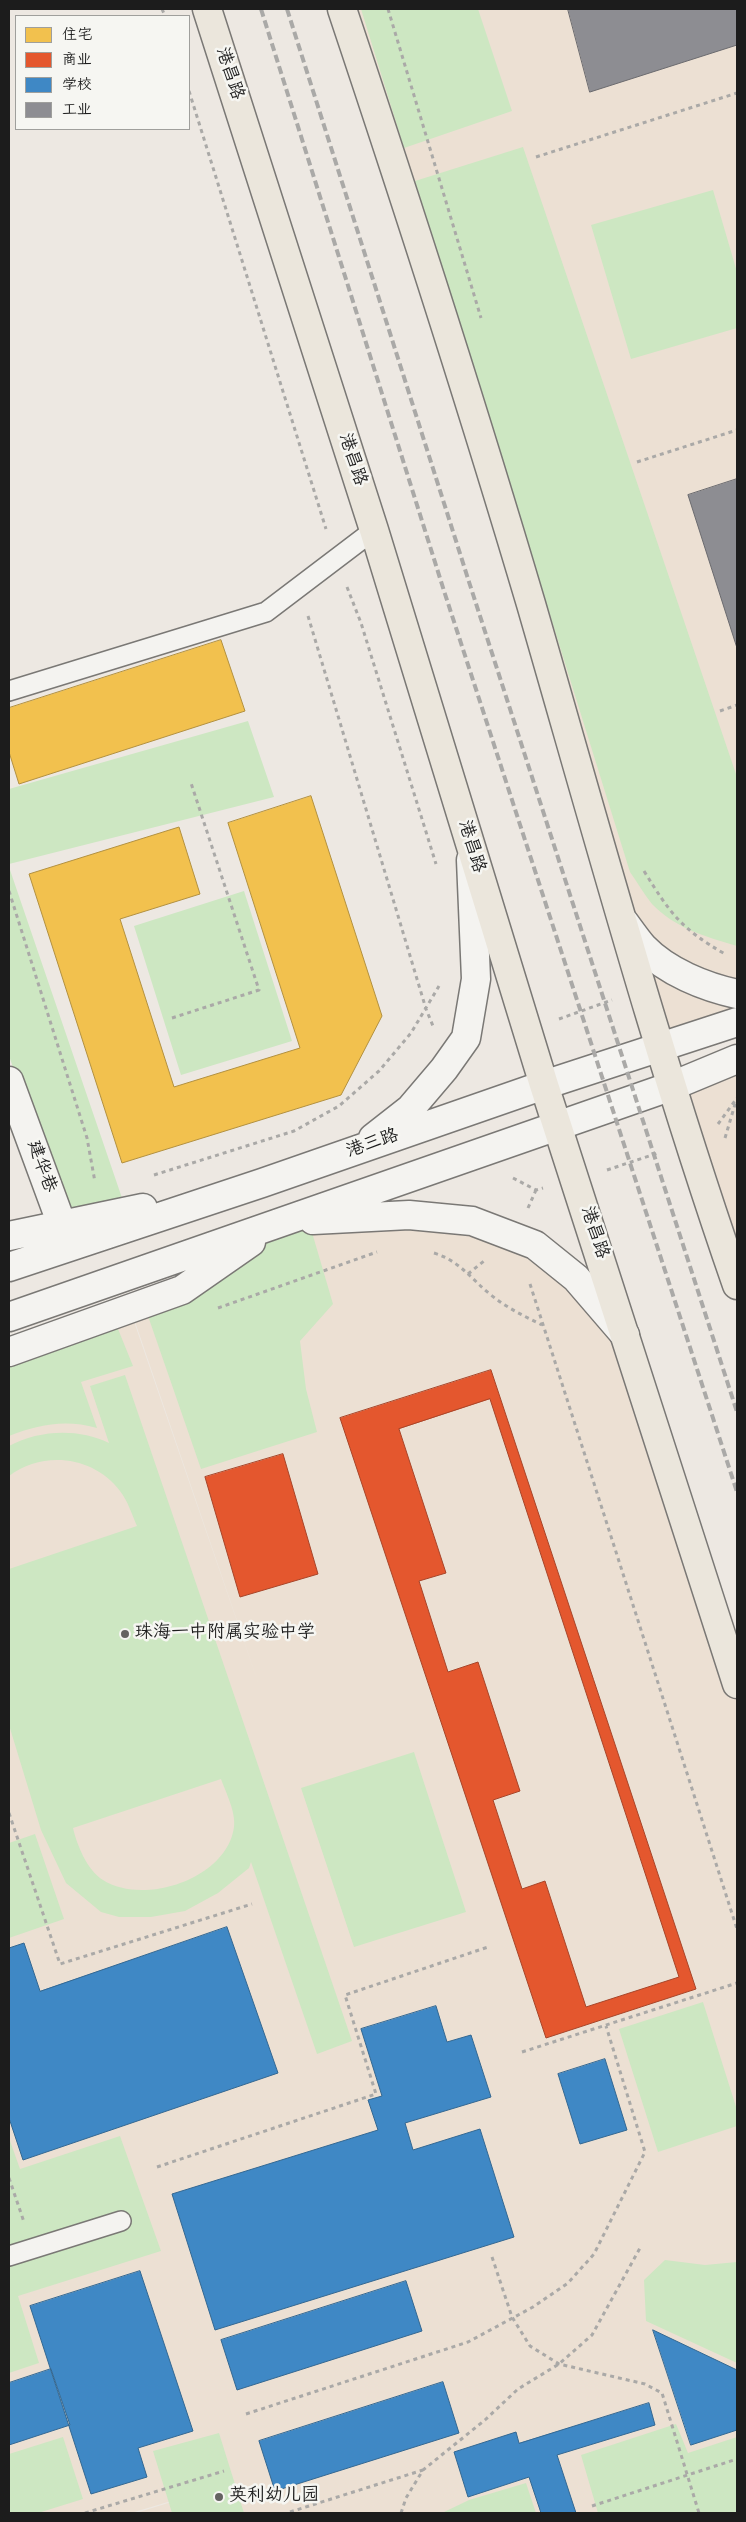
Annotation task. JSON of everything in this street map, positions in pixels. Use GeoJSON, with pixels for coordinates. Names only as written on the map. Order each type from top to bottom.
{"type":"FeatureCollection","features":[{"type":"Feature","properties":{"kind":"main road","name":"港昌路"},"geometry":{"type":"LineString","coordinates":[[207,9],[374,530],[544,1085],[627,1337],[737,1684]]}},
{"type":"Feature","properties":{"kind":"main road"},"geometry":{"type":"LineString","coordinates":[[342,9],[396,171],[529,598],[660,1048],[697,1169],[737,1285]]}},
{"type":"Feature","properties":{"kind":"main road"},"geometry":{"type":"LineString","coordinates":[[358,1150],[410,1109],[466,1038],[476,979],[470,846]]}},
{"type":"Feature","properties":{"kind":"main road"},"geometry":{"type":"LineString","coordinates":[[624,922],[644,948],[666,965],[693,980],[737,994]]}},
{"type":"Feature","properties":{"kind":"main road","name":"港三路"},"geometry":{"type":"LineString","coordinates":[[9,1268],[544,1085],[737,1022]]}},
{"type":"Feature","properties":{"kind":"main road"},"geometry":{"type":"LineString","coordinates":[[9,1317],[558,1127],[672,1086],[737,1059]]}},
{"type":"Feature","properties":{"kind":"main road","name":"建华巷"},"geometry":{"type":"LineString","coordinates":[[9,1081],[62,1225]]}},
{"type":"Feature","properties":{"kind":"main road"},"geometry":{"type":"LineString","coordinates":[[9,1236],[262,1183]]}},
{"type":"Feature","properties":{"kind":"main road"},"geometry":{"type":"LineString","coordinates":[[9,1352],[182,1290],[279,1222],[410,1215],[472,1221],[535,1245],[576,1278],[627,1337]]}},
{"type":"Feature","properties":{"kind":"lane"},"geometry":{"type":"LineString","coordinates":[[9,690],[266,612],[374,530]]}},
{"type":"Feature","properties":{"kind":"lane"},"geometry":{"type":"LineString","coordinates":[[9,2256],[121,2221]]}},
{"type":"Feature","properties":{"kind":"path"},"geometry":{"type":"LineString","coordinates":[[388,9],[482,321]]}},
{"type":"Feature","properties":{"kind":"path"},"geometry":{"type":"LineString","coordinates":[[536,156],[737,93]]}},
{"type":"Feature","properties":{"kind":"path"},"geometry":{"type":"LineString","coordinates":[[190,94],[335,560],[361,622],[439,874]]}},
{"type":"Feature","properties":{"kind":"path"},"geometry":{"type":"LineString","coordinates":[[637,462],[737,430]]}},
{"type":"Feature","properties":{"kind":"path"},"geometry":{"type":"LineString","coordinates":[[308,616],[426,1009],[440,1043],[451,1059]]}},
{"type":"Feature","properties":{"kind":"path"},"geometry":{"type":"LineString","coordinates":[[720,711],[737,706]]}},
{"type":"Feature","properties":{"kind":"path"},"geometry":{"type":"LineString","coordinates":[[172,1018],[259,990],[191,783]]}},
{"type":"Feature","properties":{"kind":"path"},"geometry":{"type":"LineString","coordinates":[[642,866],[668,910],[696,938],[733,958]]}},
{"type":"Feature","properties":{"kind":"path"},"geometry":{"type":"LineString","coordinates":[[9,891],[87,1138],[95,1182]]}},
{"type":"Feature","properties":{"kind":"path"},"geometry":{"type":"LineString","coordinates":[[150,1177],[294,1131],[339,1106],[379,1071],[411,1033],[441,981]]}},
{"type":"Feature","properties":{"kind":"path"},"geometry":{"type":"LineString","coordinates":[[46,1183],[104,1181]]}},
{"type":"Feature","properties":{"kind":"path"},"geometry":{"type":"LineString","coordinates":[[213,1310],[380,1250]]}},
{"type":"Feature","properties":{"kind":"path"},"geometry":{"type":"LineString","coordinates":[[426,1251],[451,1258],[490,1295],[512,1310],[543,1326],[737,1929]]}},
{"type":"Feature","properties":{"kind":"path"},"geometry":{"type":"LineString","coordinates":[[9,1813],[60,1964],[252,1904]]}},
{"type":"Feature","properties":{"kind":"path"},"geometry":{"type":"LineString","coordinates":[[157,2167],[376,2094],[345,1995],[488,1947]]}},
{"type":"Feature","properties":{"kind":"path"},"geometry":{"type":"LineString","coordinates":[[522,2052],[737,1983]]}},
{"type":"Feature","properties":{"kind":"path"},"geometry":{"type":"LineString","coordinates":[[246,2414],[468,2342],[568,2283],[594,2254],[645,2152],[606,2026]]}},
{"type":"Feature","properties":{"kind":"path"},"geometry":{"type":"LineString","coordinates":[[9,2178],[33,2248]]}},
{"type":"Feature","properties":{"kind":"path"},"geometry":{"type":"LineString","coordinates":[[401,2513],[406,2498],[423,2470],[485,2420],[518,2389],[559,2364],[592,2334],[610,2306],[640,2248]]}},
{"type":"Feature","properties":{"kind":"path"},"geometry":{"type":"LineString","coordinates":[[492,2257],[512,2317],[530,2346],[559,2364],[645,2384],[662,2393],[699,2513]]}},
{"type":"Feature","properties":{"kind":"path"},"geometry":{"type":"LineString","coordinates":[[592,2506],[737,2459]]}},
{"type":"Feature","properties":{"kind":"path"},"geometry":{"type":"LineString","coordinates":[[290,2512],[423,2470]]}},
{"type":"Feature","properties":{"kind":"path"},"geometry":{"type":"LineString","coordinates":[[85,2513],[224,2471]]}},
{"type":"Feature","properties":{"kind":"shaded area"},"geometry":{"type":"Polygon","coordinates":[[[345,9],[737,9],[737,1019],[662,1044],[345,9]]]}},
{"type":"Feature","properties":{"kind":"shaded area"},"geometry":{"type":"Polygon","coordinates":[[[737,1062],[737,1264],[676,1088],[737,1062]]]}},
{"type":"Feature","properties":{"kind":"shaded area","name":"珠海一中附属实验中学"},"geometry":{"type":"Polygon","coordinates":[[[410,1217],[534,1247],[625,1339],[737,1687],[737,2513],[136,2513],[242,2480],[131,2513],[9,2513],[9,1354],[130,1310],[261,1691],[131,1310],[281,1224],[410,1217]]]}},
{"type":"Feature","properties":{"kind":"green space"},"geometry":{"type":"Polygon","coordinates":[[[361,9],[478,9],[512,111],[404,148],[361,9]]]}},
{"type":"Feature","properties":{"kind":"green space"},"geometry":{"type":"Polygon","coordinates":[[[523,147],[737,777],[737,946],[692,931],[671,919],[652,904],[630,872],[415,181],[523,147]]]}},
{"type":"Feature","properties":{"kind":"green space"},"geometry":{"type":"Polygon","coordinates":[[[713,190],[737,272],[737,328],[631,359],[591,225],[713,190]]]}},
{"type":"Feature","properties":{"kind":"green space"},"geometry":{"type":"Polygon","coordinates":[[[248,721],[274,797],[9,864],[9,789],[248,721]]]}},
{"type":"Feature","properties":{"kind":"green space"},"geometry":{"type":"Polygon","coordinates":[[[9,867],[122,1198],[65,1213],[9,1056],[9,867]]]}},
{"type":"Feature","properties":{"kind":"green space"},"geometry":{"type":"Polygon","coordinates":[[[244,891],[292,1041],[181,1075],[134,926],[244,891]]]}},
{"type":"Feature","properties":{"kind":"green space"},"geometry":{"type":"Polygon","coordinates":[[[311,1229],[333,1304],[300,1341],[306,1389],[317,1432],[201,1469],[148,1316],[281,1230],[311,1229]]]}},
{"type":"Feature","properties":{"kind":"green space"},"geometry":{"type":"Polygon","coordinates":[[[116,1324],[133,1366],[81,1382],[97,1428],[63,1423],[31,1428],[9,1436],[9,1364],[116,1324]]]}},
{"type":"Feature","properties":{"kind":"green space"},"geometry":{"type":"Polygon","coordinates":[[[125,1375],[352,2041],[317,2054],[251,1862],[249,1868],[218,1893],[185,1911],[151,1917],[119,1917],[101,1912],[66,1883],[41,1830],[9,1725],[9,1569],[137,1526],[123,1495],[109,1479],[96,1470],[82,1464],[52,1460],[37,1462],[9,1476],[9,1446],[33,1437],[59,1433],[85,1435],[109,1443],[90,1386],[125,1375]],[[221,1779],[73,1828],[77,1842],[92,1870],[103,1880],[120,1887],[140,1890],[161,1888],[181,1883],[200,1873],[216,1861],[228,1845],[234,1827],[232,1809],[221,1779]]]}},
{"type":"Feature","properties":{"kind":"green space"},"geometry":{"type":"Polygon","coordinates":[[[414,1752],[466,1912],[354,1947],[301,1788],[414,1752]]]}},
{"type":"Feature","properties":{"kind":"green space"},"geometry":{"type":"Polygon","coordinates":[[[35,1834],[64,1919],[9,1938],[9,1843],[35,1834]]]}},
{"type":"Feature","properties":{"kind":"green space"},"geometry":{"type":"Polygon","coordinates":[[[703,2002],[737,2110],[737,2126],[658,2152],[619,2029],[703,2002]]]}},
{"type":"Feature","properties":{"kind":"green space"},"geometry":{"type":"Polygon","coordinates":[[[120,2136],[161,2251],[18,2296],[39,2363],[9,2373],[9,2138],[20,2169],[120,2136]]]}},
{"type":"Feature","properties":{"kind":"green space"},"geometry":{"type":"Polygon","coordinates":[[[665,2260],[705,2265],[737,2262],[737,2363],[646,2321],[644,2280],[665,2260]]]}},
{"type":"Feature","properties":{"kind":"green space"},"geometry":{"type":"Polygon","coordinates":[[[676,2424],[688,2453],[737,2437],[737,2513],[598,2513],[581,2455],[676,2424]]]}},
{"type":"Feature","properties":{"kind":"green space"},"geometry":{"type":"Polygon","coordinates":[[[219,2433],[244,2513],[172,2513],[153,2451],[219,2433]]]}},
{"type":"Feature","properties":{"kind":"green space"},"geometry":{"type":"Polygon","coordinates":[[[63,2437],[83,2499],[38,2513],[9,2513],[9,2454],[63,2437]]]}},
{"type":"Feature","properties":{"kind":"green space"},"geometry":{"type":"Polygon","coordinates":[[[526,2483],[536,2513],[442,2513],[469,2500],[526,2483]]]}},
{"type":"Feature","properties":{"kind":"building: 住宅"},"geometry":{"type":"Polygon","coordinates":[[[221,640],[245,711],[19,784],[9,752],[9,708],[221,640]]]}},
{"type":"Feature","properties":{"kind":"building: 住宅"},"geometry":{"type":"Polygon","coordinates":[[[311,796],[382,1016],[341,1095],[122,1163],[29,874],[179,827],[200,894],[120,919],[174,1087],[300,1048],[228,823],[311,796]]]}},
{"type":"Feature","properties":{"kind":"building: 商业"},"geometry":{"type":"Polygon","coordinates":[[[491,1370],[696,1989],[546,2038],[340,1418],[491,1370]]]}},
{"type":"Feature","properties":{"kind":"building: 商业"},"geometry":{"type":"Polygon","coordinates":[[[490,1399],[679,1977],[586,2007],[545,1881],[522,1889],[493,1800],[520,1791],[478,1662],[448,1672],[419,1581],[446,1573],[399,1429],[490,1399]]]}},
{"type":"Feature","properties":{"kind":"building: 商业"},"geometry":{"type":"Polygon","coordinates":[[[283,1454],[318,1574],[240,1597],[205,1477],[283,1454]]]}},
{"type":"Feature","properties":{"kind":"building: 学校"},"geometry":{"type":"Polygon","coordinates":[[[227,1927],[278,2073],[23,2160],[9,2118],[9,1948],[24,1943],[40,1991],[227,1927]]]}},
{"type":"Feature","properties":{"kind":"building: 学校"},"geometry":{"type":"Polygon","coordinates":[[[436,2006],[447,2042],[471,2035],[491,2097],[405,2123],[413,2150],[480,2129],[514,2237],[215,2330],[172,2194],[378,2130],[368,2100],[382,2096],[361,2029],[436,2006]]]}},
{"type":"Feature","properties":{"kind":"building: 学校"},"geometry":{"type":"Polygon","coordinates":[[[605,2059],[627,2130],[580,2144],[558,2074],[605,2059]]]}},
{"type":"Feature","properties":{"kind":"building: 学校"},"geometry":{"type":"Polygon","coordinates":[[[140,2271],[193,2431],[138,2448],[147,2477],[91,2494],[30,2306],[140,2271]]]}},
{"type":"Feature","properties":{"kind":"building: 学校"},"geometry":{"type":"Polygon","coordinates":[[[406,2281],[422,2331],[237,2390],[221,2340],[406,2281]]]}},
{"type":"Feature","properties":{"kind":"building: 学校"},"geometry":{"type":"Polygon","coordinates":[[[653,2330],[737,2370],[737,2430],[691,2445],[653,2330]]]}},
{"type":"Feature","properties":{"kind":"building: 学校"},"geometry":{"type":"Polygon","coordinates":[[[51,2369],[70,2425],[9,2445],[9,2383],[51,2369]]]}},
{"type":"Feature","properties":{"kind":"building: 学校"},"geometry":{"type":"Polygon","coordinates":[[[443,2382],[459,2433],[275,2491],[259,2441],[443,2382]]]}},
{"type":"Feature","properties":{"kind":"building: 学校"},"geometry":{"type":"Polygon","coordinates":[[[649,2403],[655,2425],[557,2455],[576,2513],[541,2513],[529,2477],[468,2497],[454,2452],[516,2432],[519,2443],[649,2403]]]}},
{"type":"Feature","properties":{"kind":"building: 工业"},"geometry":{"type":"Polygon","coordinates":[[[568,9],[737,9],[737,45],[590,92],[568,9]]]}},
{"type":"Feature","properties":{"kind":"building: 工业"},"geometry":{"type":"Polygon","coordinates":[[[737,479],[737,648],[688,495],[737,479]]]}},
{"type":"Feature","properties":{"kind":"railway"},"geometry":{"type":"LineString","coordinates":[[261,9],[445,594],[737,1492]]}},
{"type":"Feature","properties":{"kind":"railway"},"geometry":{"type":"LineString","coordinates":[[287,9],[470,585],[737,1412]]}},
{"type":"Feature","properties":{"kind":"place","name":"珠海一中附属实验中学"},"geometry":{"type":"Point","coordinates":[125,1634]}},
{"type":"Feature","properties":{"kind":"place","name":"英利幼儿园"},"geometry":{"type":"Point","coordinates":[219,2497]}}]}
